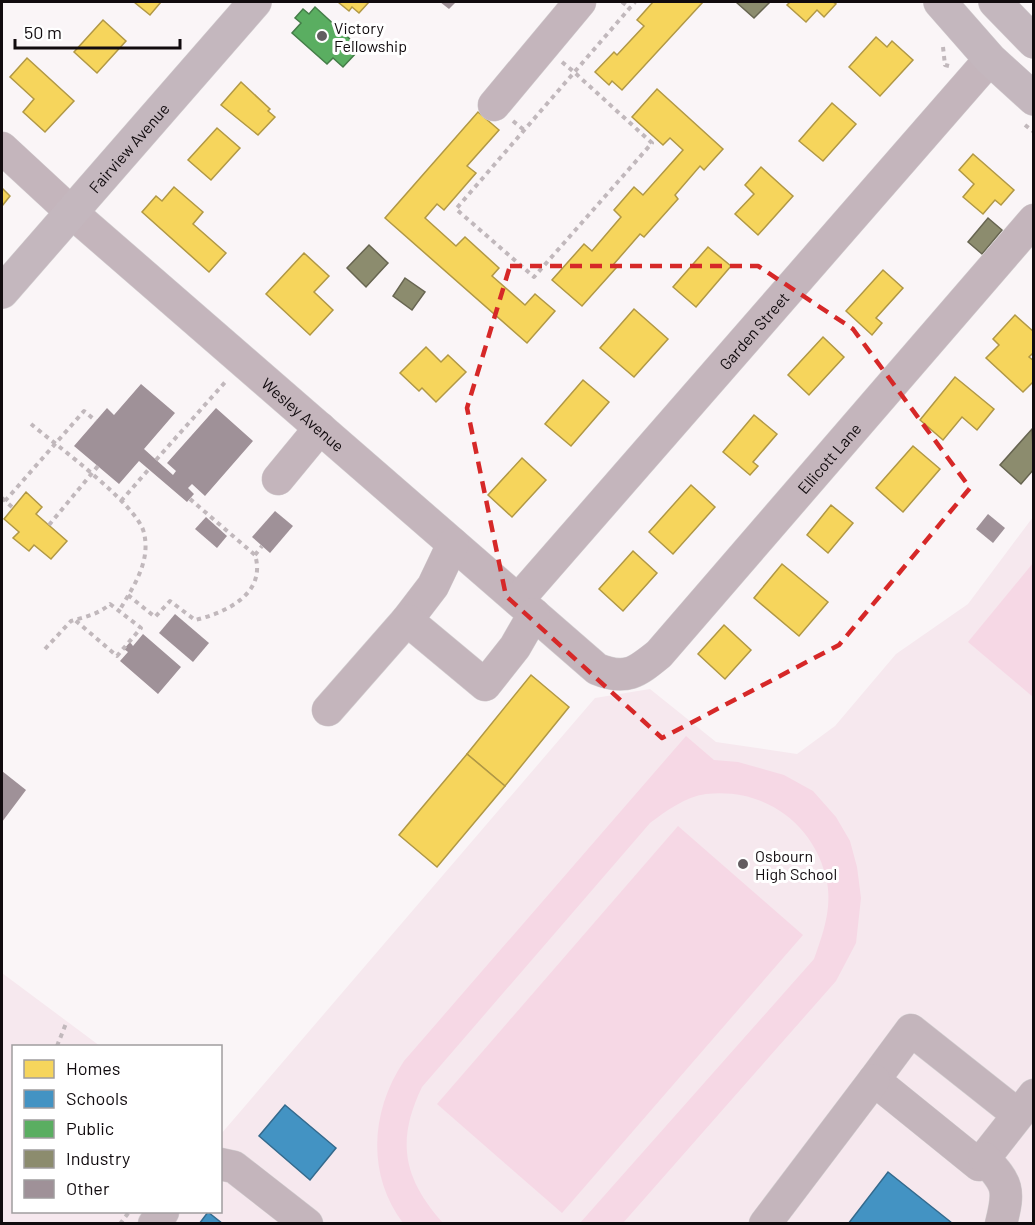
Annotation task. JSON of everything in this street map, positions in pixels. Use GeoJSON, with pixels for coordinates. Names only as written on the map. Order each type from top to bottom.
{"type":"FeatureCollection","features":[{"type":"Feature","properties":{"kind":"main road","name":"Fairview Avenue"},"geometry":{"type":"LineString","coordinates":[[2,292],[70,211],[255,2]]}},
{"type":"Feature","properties":{"kind":"main road"},"geometry":{"type":"LineString","coordinates":[[940,2],[990,58],[1034,99]]}},
{"type":"Feature","properties":{"kind":"main road"},"geometry":{"type":"LineString","coordinates":[[995,2],[1034,42]]}},
{"type":"Feature","properties":{"kind":"street"},"geometry":{"type":"LineString","coordinates":[[494,105],[580,2]]}},
{"type":"Feature","properties":{"kind":"street","name":"Garden Street"},"geometry":{"type":"LineString","coordinates":[[407,620],[484,685],[515,647],[526,607],[990,58]]}},
{"type":"Feature","properties":{"kind":"street","name":"Wesley Avenue"},"geometry":{"type":"LineString","coordinates":[[2,148],[70,211],[597,669],[610,674]]}},
{"type":"Feature","properties":{"kind":"street","name":"Ellicott Lane"},"geometry":{"type":"LineString","coordinates":[[610,674],[625,675],[639,670],[659,654],[1034,220]]}},
{"type":"Feature","properties":{"kind":"street"},"geometry":{"type":"LineString","coordinates":[[278,479],[320,428]]}},
{"type":"Feature","properties":{"kind":"street"},"geometry":{"type":"LineString","coordinates":[[328,710],[407,620],[433,586],[453,544]]}},
{"type":"Feature","properties":{"kind":"street"},"geometry":{"type":"LineString","coordinates":[[765,1224],[911,1030],[1025,1104],[979,1165],[874,1080]]}},
{"type":"Feature","properties":{"kind":"street"},"geometry":{"type":"LineString","coordinates":[[984,1158],[1001,1176],[1006,1187],[1007,1200],[1001,1224]]}},
{"type":"Feature","properties":{"kind":"street"},"geometry":{"type":"LineString","coordinates":[[222,1164],[234,1167],[307,1224]]}},
{"type":"Feature","properties":{"kind":"path"},"geometry":{"type":"LineString","coordinates":[[622,2],[630,8]]}},
{"type":"Feature","properties":{"kind":"path"},"geometry":{"type":"LineString","coordinates":[[544,45],[574,72],[652,143],[534,277],[456,209],[574,72],[635,2]]}},
{"type":"Feature","properties":{"kind":"path"},"geometry":{"type":"LineString","coordinates":[[156,460],[244,362]]}},
{"type":"Feature","properties":{"kind":"path"},"geometry":{"type":"LineString","coordinates":[[13,508],[3,499],[84,411],[96,421]]}},
{"type":"Feature","properties":{"kind":"path"},"geometry":{"type":"LineString","coordinates":[[31,424],[121,501],[140,522],[144,534],[144,559],[140,574],[119,610]]}},
{"type":"Feature","properties":{"kind":"path"},"geometry":{"type":"LineString","coordinates":[[49,525],[98,466]]}},
{"type":"Feature","properties":{"kind":"path"},"geometry":{"type":"LineString","coordinates":[[121,501],[149,469]]}},
{"type":"Feature","properties":{"kind":"path"},"geometry":{"type":"LineString","coordinates":[[128,595],[154,617],[170,601],[195,620],[230,609],[248,592],[257,571],[255,555],[190,499]]}},
{"type":"Feature","properties":{"kind":"path"},"geometry":{"type":"LineString","coordinates":[[255,555],[262,546]]}},
{"type":"Feature","properties":{"kind":"path"},"geometry":{"type":"LineString","coordinates":[[45,649],[65,626],[75,620],[90,616],[110,603],[141,628],[117,656],[75,620]]}},
{"type":"Feature","properties":{"kind":"path"},"geometry":{"type":"LineString","coordinates":[[57,1045],[60,1032],[67,1022]]}},
{"type":"Feature","properties":{"kind":"highlighted area"},"geometry":{"type":"Polygon","coordinates":[[[510,266],[758,266],[853,329],[970,488],[839,645],[662,738],[506,596],[467,408],[510,266]]]}},
{"type":"Feature","properties":{"kind":"shaded area","name":"Osbourn High School"},"geometry":{"type":"Polygon","coordinates":[[[1033,517],[1033,1223],[2,1223],[2,973],[99,1045],[12,1045],[12,1213],[222,1213],[222,1133],[595,698],[650,689],[716,742],[797,754],[835,726],[896,654],[968,604],[1033,517]]]}},
{"type":"Feature","properties":{"kind":"shaded area"},"geometry":{"type":"Polygon","coordinates":[[[1033,563],[1034,697],[968,642],[1033,563]]]}},
{"type":"Feature","properties":{"kind":"shaded area"},"geometry":{"type":"Polygon","coordinates":[[[686,736],[714,760],[738,762],[784,775],[813,791],[836,817],[850,841],[857,867],[861,898],[856,943],[836,981],[623,1223],[580,1223],[814,959],[826,921],[828,892],[821,862],[812,843],[784,814],[767,804],[728,793],[706,794],[676,805],[650,823],[422,1087],[409,1125],[408,1158],[419,1190],[443,1223],[403,1223],[391,1204],[383,1184],[378,1163],[377,1142],[379,1121],[385,1100],[404,1061],[686,736]]]}},
{"type":"Feature","properties":{"kind":"shaded area"},"geometry":{"type":"Polygon","coordinates":[[[678,826],[803,935],[562,1213],[437,1104],[678,826]]]}},
{"type":"Feature","properties":{"kind":"building: Homes"},"geometry":{"type":"Polygon","coordinates":[[[134,2],[161,2],[150,15],[134,2]]]}},
{"type":"Feature","properties":{"kind":"building: Homes"},"geometry":{"type":"Polygon","coordinates":[[[338,2],[369,2],[359,13],[352,7],[349,11],[338,2]]]}},
{"type":"Feature","properties":{"kind":"building: Homes"},"geometry":{"type":"Polygon","coordinates":[[[653,2],[703,2],[622,90],[612,81],[609,85],[595,72],[614,52],[617,55],[644,26],[637,20],[653,2]]]}},
{"type":"Feature","properties":{"kind":"building: Homes"},"geometry":{"type":"Polygon","coordinates":[[[790,2],[833,2],[836,4],[824,17],[817,10],[806,22],[787,5],[790,2]]]}},
{"type":"Feature","properties":{"kind":"building: Homes"},"geometry":{"type":"Polygon","coordinates":[[[103,20],[126,41],[97,73],[74,52],[103,20]]]}},
{"type":"Feature","properties":{"kind":"building: Homes"},"geometry":{"type":"Polygon","coordinates":[[[876,37],[887,47],[892,41],[913,60],[880,96],[849,67],[876,37]]]}},
{"type":"Feature","properties":{"kind":"building: Homes"},"geometry":{"type":"Polygon","coordinates":[[[27,58],[74,101],[45,132],[23,112],[34,99],[10,77],[27,58]]]}},
{"type":"Feature","properties":{"kind":"building: Homes"},"geometry":{"type":"Polygon","coordinates":[[[241,82],[270,109],[268,111],[275,117],[258,135],[221,105],[241,82]]]}},
{"type":"Feature","properties":{"kind":"building: Homes"},"geometry":{"type":"Polygon","coordinates":[[[657,89],[723,149],[704,170],[700,166],[675,195],[678,199],[644,237],[640,234],[613,265],[616,268],[582,306],[552,280],[584,244],[592,251],[621,217],[614,210],[634,187],[643,195],[683,150],[670,138],[663,145],[632,117],[657,89]]]}},
{"type":"Feature","properties":{"kind":"building: Homes"},"geometry":{"type":"Polygon","coordinates":[[[832,103],[856,124],[823,161],[799,141],[832,103]]]}},
{"type":"Feature","properties":{"kind":"building: Homes"},"geometry":{"type":"Polygon","coordinates":[[[478,112],[499,130],[467,166],[476,173],[444,210],[437,204],[425,218],[456,246],[465,237],[499,268],[492,276],[525,305],[535,294],[555,311],[527,343],[385,218],[478,112]]]}},
{"type":"Feature","properties":{"kind":"building: Homes"},"geometry":{"type":"Polygon","coordinates":[[[217,128],[240,148],[211,180],[188,160],[217,128]]]}},
{"type":"Feature","properties":{"kind":"building: Homes"},"geometry":{"type":"Polygon","coordinates":[[[973,154],[1014,190],[1001,205],[995,200],[983,214],[963,197],[974,184],[959,170],[973,154]]]}},
{"type":"Feature","properties":{"kind":"building: Homes"},"geometry":{"type":"Polygon","coordinates":[[[761,167],[793,196],[758,235],[735,214],[754,194],[745,185],[761,167]]]}},
{"type":"Feature","properties":{"kind":"building: Homes"},"geometry":{"type":"Polygon","coordinates":[[[174,187],[203,212],[193,224],[226,253],[209,272],[142,212],[156,196],[162,201],[174,187]]]}},
{"type":"Feature","properties":{"kind":"building: Homes"},"geometry":{"type":"Polygon","coordinates":[[[2,188],[10,196],[2,206],[2,188]]]}},
{"type":"Feature","properties":{"kind":"building: Homes"},"geometry":{"type":"Polygon","coordinates":[[[708,247],[731,266],[696,307],[673,287],[708,247]]]}},
{"type":"Feature","properties":{"kind":"building: Homes"},"geometry":{"type":"Polygon","coordinates":[[[304,253],[329,276],[314,292],[333,310],[310,335],[266,294],[304,253]]]}},
{"type":"Feature","properties":{"kind":"building: Homes"},"geometry":{"type":"Polygon","coordinates":[[[883,270],[903,288],[876,318],[882,323],[872,335],[846,311],[883,270]]]}},
{"type":"Feature","properties":{"kind":"building: Homes"},"geometry":{"type":"Polygon","coordinates":[[[634,309],[668,339],[634,377],[600,348],[634,309]]]}},
{"type":"Feature","properties":{"kind":"building: Homes"},"geometry":{"type":"Polygon","coordinates":[[[1015,315],[1034,332],[1034,352],[1029,357],[1034,361],[1034,381],[1023,392],[986,358],[999,345],[993,339],[1015,315]]]}},
{"type":"Feature","properties":{"kind":"building: Homes"},"geometry":{"type":"Polygon","coordinates":[[[823,337],[844,357],[809,395],[788,375],[823,337]]]}},
{"type":"Feature","properties":{"kind":"building: Homes"},"geometry":{"type":"Polygon","coordinates":[[[426,347],[441,362],[448,355],[466,372],[436,402],[422,388],[419,391],[400,373],[426,347]]]}},
{"type":"Feature","properties":{"kind":"building: Homes"},"geometry":{"type":"Polygon","coordinates":[[[955,377],[994,409],[977,430],[962,417],[943,440],[920,420],[955,377]]]}},
{"type":"Feature","properties":{"kind":"building: Homes"},"geometry":{"type":"Polygon","coordinates":[[[583,380],[609,402],[571,446],[545,424],[583,380]]]}},
{"type":"Feature","properties":{"kind":"building: Homes"},"geometry":{"type":"Polygon","coordinates":[[[754,415],[777,434],[753,462],[758,466],[750,475],[723,452],[754,415]]]}},
{"type":"Feature","properties":{"kind":"building: Homes"},"geometry":{"type":"Polygon","coordinates":[[[913,446],[940,469],[903,512],[876,488],[913,446]]]}},
{"type":"Feature","properties":{"kind":"building: Homes"},"geometry":{"type":"Polygon","coordinates":[[[522,458],[546,480],[512,517],[488,495],[522,458]]]}},
{"type":"Feature","properties":{"kind":"building: Homes"},"geometry":{"type":"Polygon","coordinates":[[[691,485],[715,507],[673,554],[649,532],[691,485]]]}},
{"type":"Feature","properties":{"kind":"building: Homes"},"geometry":{"type":"Polygon","coordinates":[[[26,492],[42,507],[36,514],[67,541],[51,559],[34,545],[29,551],[13,538],[19,532],[4,519],[26,492]]]}},
{"type":"Feature","properties":{"kind":"building: Homes"},"geometry":{"type":"Polygon","coordinates":[[[831,505],[853,523],[828,553],[807,535],[831,505]]]}},
{"type":"Feature","properties":{"kind":"building: Homes"},"geometry":{"type":"Polygon","coordinates":[[[633,551],[657,573],[623,611],[599,589],[633,551]]]}},
{"type":"Feature","properties":{"kind":"building: Homes"},"geometry":{"type":"Polygon","coordinates":[[[782,564],[828,602],[799,636],[754,598],[782,564]]]}},
{"type":"Feature","properties":{"kind":"building: Homes"},"geometry":{"type":"Polygon","coordinates":[[[724,625],[751,650],[725,679],[698,654],[724,625]]]}},
{"type":"Feature","properties":{"kind":"building: Homes"},"geometry":{"type":"Polygon","coordinates":[[[531,675],[569,707],[505,786],[467,754],[531,675]]]}},
{"type":"Feature","properties":{"kind":"building: Homes"},"geometry":{"type":"Polygon","coordinates":[[[467,754],[505,786],[437,867],[399,835],[467,754]]]}},
{"type":"Feature","properties":{"kind":"building: Schools"},"geometry":{"type":"Polygon","coordinates":[[[285,1105],[336,1148],[310,1180],[259,1136],[285,1105]]]}},
{"type":"Feature","properties":{"kind":"building: Schools"},"geometry":{"type":"Polygon","coordinates":[[[888,1172],[952,1223],[952,1224],[848,1224],[888,1172]]]}},
{"type":"Feature","properties":{"kind":"building: Schools"},"geometry":{"type":"Polygon","coordinates":[[[209,1213],[223,1224],[199,1224],[209,1213]]]}},
{"type":"Feature","properties":{"kind":"building: Public","name":"Victory Fellowship"},"geometry":{"type":"Polygon","coordinates":[[[315,7],[351,40],[347,44],[357,52],[343,67],[333,58],[327,64],[292,33],[301,23],[295,18],[303,9],[309,14],[315,7]]]}},
{"type":"Feature","properties":{"kind":"building: Industry"},"geometry":{"type":"Polygon","coordinates":[[[736,2],[770,2],[754,18],[736,2]]]}},
{"type":"Feature","properties":{"kind":"building: Industry"},"geometry":{"type":"Polygon","coordinates":[[[988,218],[1002,230],[982,254],[968,242],[988,218]]]}},
{"type":"Feature","properties":{"kind":"building: Industry"},"geometry":{"type":"Polygon","coordinates":[[[369,245],[388,263],[366,287],[347,268],[369,245]]]}},
{"type":"Feature","properties":{"kind":"building: Industry"},"geometry":{"type":"Polygon","coordinates":[[[405,278],[425,292],[412,310],[393,296],[405,278]]]}},
{"type":"Feature","properties":{"kind":"building: Industry"},"geometry":{"type":"Polygon","coordinates":[[[1032,429],[1034,469],[1021,484],[1000,465],[1032,429]]]}},
{"type":"Feature","properties":{"kind":"building: Other"},"geometry":{"type":"Polygon","coordinates":[[[440,2],[456,2],[449,9],[440,2]]]}},
{"type":"Feature","properties":{"kind":"building: Other"},"geometry":{"type":"Polygon","coordinates":[[[141,384],[175,413],[144,449],[173,475],[176,471],[167,463],[216,408],[253,441],[205,496],[192,484],[188,488],[194,494],[187,502],[139,461],[119,484],[74,446],[107,408],[114,415],[141,384]]]}},
{"type":"Feature","properties":{"kind":"building: Other"},"geometry":{"type":"Polygon","coordinates":[[[275,511],[293,526],[270,553],[252,537],[275,511]]]}},
{"type":"Feature","properties":{"kind":"building: Other"},"geometry":{"type":"Polygon","coordinates":[[[988,514],[1005,528],[993,543],[976,529],[988,514]]]}},
{"type":"Feature","properties":{"kind":"building: Other"},"geometry":{"type":"Polygon","coordinates":[[[206,517],[227,536],[217,548],[195,529],[206,517]]]}},
{"type":"Feature","properties":{"kind":"building: Other"},"geometry":{"type":"Polygon","coordinates":[[[175,614],[209,643],[193,662],[159,633],[175,614]]]}},
{"type":"Feature","properties":{"kind":"building: Other"},"geometry":{"type":"Polygon","coordinates":[[[143,634],[181,667],[158,694],[120,661],[128,652],[124,649],[130,642],[133,646],[143,634]]]}},
{"type":"Feature","properties":{"kind":"building: Other"},"geometry":{"type":"Polygon","coordinates":[[[2,771],[26,790],[2,822],[2,771]]]}},
{"type":"Feature","properties":{"kind":"place","name":"Victory Fellowship"},"geometry":{"type":"Point","coordinates":[322,36]}},
{"type":"Feature","properties":{"kind":"place","name":"Osbourn High School"},"geometry":{"type":"Point","coordinates":[743,864]}}]}
